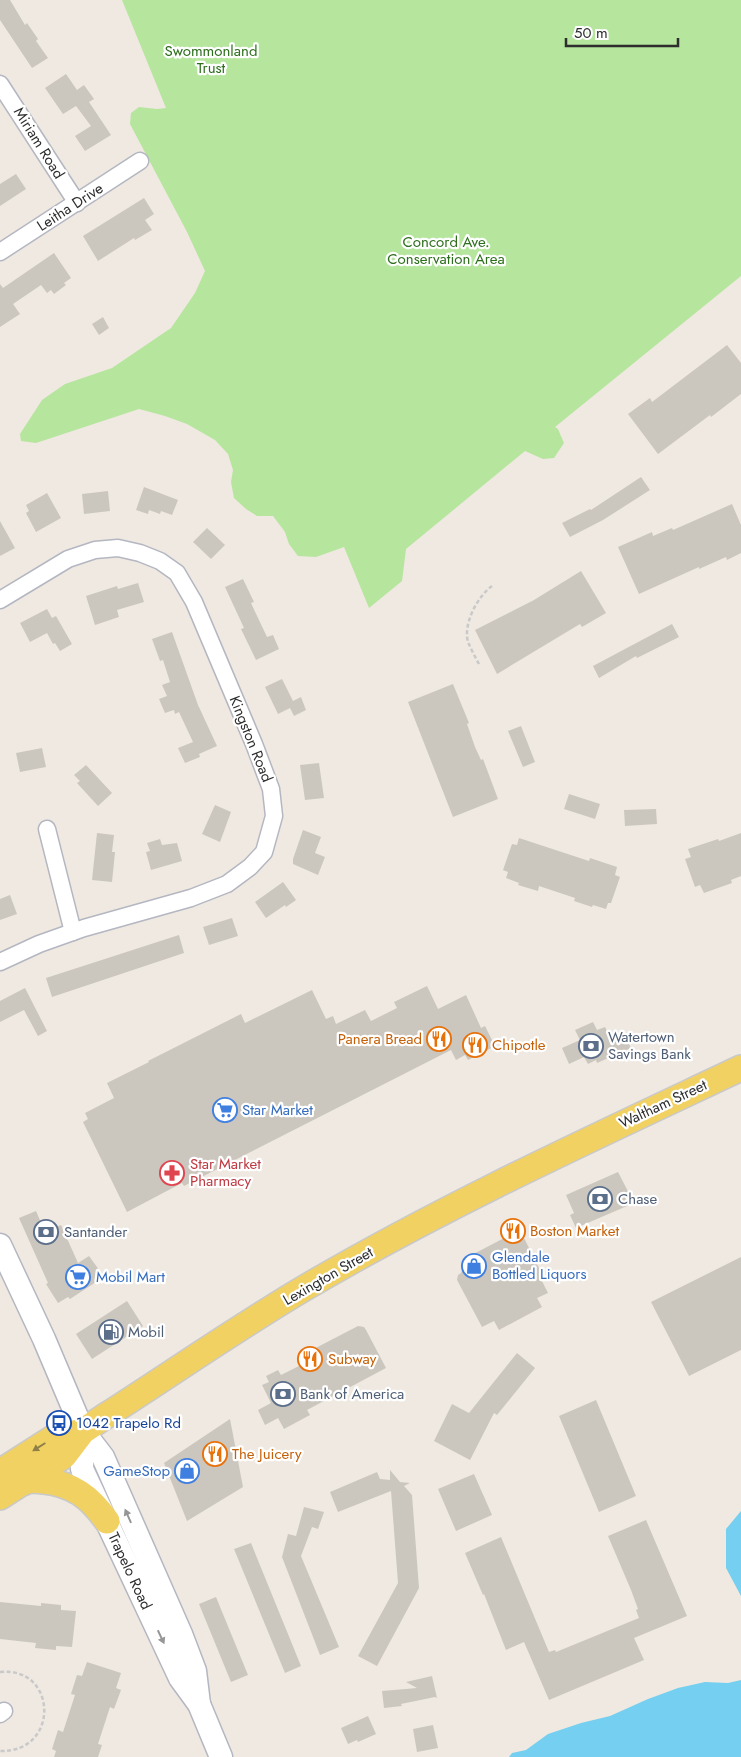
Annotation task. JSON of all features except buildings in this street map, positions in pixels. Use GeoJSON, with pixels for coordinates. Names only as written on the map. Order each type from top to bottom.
{"type":"FeatureCollection","features":[{"type":"Feature","properties":{"kind":"main road","name":"Waltham Street"},"geometry":{"type":"LineString","coordinates":[[585,1141],[741,1068]]}},
{"type":"Feature","properties":{"kind":"main road","name":"Lexington Street"},"geometry":{"type":"LineString","coordinates":[[0,1472],[53,1438],[83,1431],[308,1286],[440,1213],[585,1141]]}},
{"type":"Feature","properties":{"kind":"main road","name":"Trapelo Road"},"geometry":{"type":"LineString","coordinates":[[0,1245],[37,1323],[83,1431],[103,1457],[181,1634],[195,1671],[198,1704]]}},
{"type":"Feature","properties":{"kind":"main road","name":"Lexington Street"},"geometry":{"type":"LineString","coordinates":[[0,1497],[64,1456],[83,1431]]}},
{"type":"Feature","properties":{"kind":"main road","name":"Trapelo Road"},"geometry":{"type":"LineString","coordinates":[[83,1431],[82,1469],[180,1678],[198,1704],[221,1757]]}},
{"type":"Feature","properties":{"kind":"main road"},"geometry":{"type":"LineString","coordinates":[[24,1482],[31,1480],[55,1482],[75,1489],[93,1503],[107,1521]]}},
{"type":"Feature","properties":{"kind":"street","name":"Miriam Road"},"geometry":{"type":"LineString","coordinates":[[0,84],[77,203]]}},
{"type":"Feature","properties":{"kind":"street","name":"Leitha Drive"},"geometry":{"type":"LineString","coordinates":[[0,252],[140,162]]}},
{"type":"Feature","properties":{"kind":"street","name":"Kingston Road"},"geometry":{"type":"LineString","coordinates":[[0,600],[68,559],[95,550],[118,548],[140,553],[160,560],[177,573],[194,602],[271,789],[274,816],[264,852],[250,867],[227,884],[191,898],[73,932],[0,962]]}},
{"type":"Feature","properties":{"kind":"street"},"geometry":{"type":"LineString","coordinates":[[47,829],[73,932]]}},
{"type":"Feature","properties":{"kind":"path"},"geometry":{"type":"LineString","coordinates":[[478,664],[468,641],[468,632],[477,602],[485,591],[492,586]]}},
{"type":"Feature","properties":{"kind":"path"},"geometry":{"type":"LineString","coordinates":[[0,1672],[17,1673],[31,1681],[42,1695],[45,1713],[41,1728],[34,1738],[13,1750],[0,1751]]}},
{"type":"Feature","properties":{"kind":"green space","name":"Concord Ave. Conservation Area"},"geometry":{"type":"Polygon","coordinates":[[[122,0],[741,0],[741,276],[555,427],[558,429],[564,443],[554,458],[543,459],[525,451],[406,549],[402,581],[369,608],[344,547],[316,557],[298,556],[289,544],[285,532],[273,516],[257,516],[234,498],[231,482],[233,470],[228,454],[215,440],[187,424],[139,409],[36,443],[21,441],[20,434],[42,400],[65,384],[112,368],[171,328],[195,293],[205,271],[187,232],[130,124],[131,113],[139,107],[166,108],[122,0]]]}},
{"type":"Feature","properties":{"kind":"water"},"geometry":{"type":"Polygon","coordinates":[[[741,1511],[741,1596],[726,1568],[726,1529],[741,1511]]]}},
{"type":"Feature","properties":{"kind":"water"},"geometry":{"type":"Polygon","coordinates":[[[741,1680],[741,1757],[509,1757],[512,1753],[526,1750],[548,1734],[610,1716],[678,1688],[705,1682],[728,1683],[741,1680]]]}},
{"type":"Feature","properties":{"kind":"place","name":"Panera Bread"},"geometry":{"type":"Point","coordinates":[439,1039]}},
{"type":"Feature","properties":{"kind":"place","name":"Chipotle"},"geometry":{"type":"Point","coordinates":[475,1045]}},
{"type":"Feature","properties":{"kind":"place","name":"Watertown Savings Bank"},"geometry":{"type":"Point","coordinates":[591,1046]}},
{"type":"Feature","properties":{"kind":"place","name":"Star Market"},"geometry":{"type":"Point","coordinates":[225,1110]}},
{"type":"Feature","properties":{"kind":"place","name":"Star Market Pharmacy"},"geometry":{"type":"Point","coordinates":[172,1173]}},
{"type":"Feature","properties":{"kind":"place","name":"Chase"},"geometry":{"type":"Point","coordinates":[600,1199]}},
{"type":"Feature","properties":{"kind":"place","name":"Boston Market"},"geometry":{"type":"Point","coordinates":[513,1231]}},
{"type":"Feature","properties":{"kind":"place","name":"Santander"},"geometry":{"type":"Point","coordinates":[46,1232]}},
{"type":"Feature","properties":{"kind":"place","name":"Glendale Bottled Liquors"},"geometry":{"type":"Point","coordinates":[474,1266]}},
{"type":"Feature","properties":{"kind":"place","name":"Mobil Mart"},"geometry":{"type":"Point","coordinates":[78,1277]}},
{"type":"Feature","properties":{"kind":"place","name":"Mobil"},"geometry":{"type":"Point","coordinates":[111,1332]}},
{"type":"Feature","properties":{"kind":"place","name":"Subway"},"geometry":{"type":"Point","coordinates":[310,1359]}},
{"type":"Feature","properties":{"kind":"place","name":"Bank of America"},"geometry":{"type":"Point","coordinates":[283,1394]}},
{"type":"Feature","properties":{"kind":"place","name":"1042 Trapelo Rd"},"geometry":{"type":"Point","coordinates":[59,1423]}},
{"type":"Feature","properties":{"kind":"place","name":"The Juicery"},"geometry":{"type":"Point","coordinates":[215,1454]}},
{"type":"Feature","properties":{"kind":"place","name":"GameStop"},"geometry":{"type":"Point","coordinates":[187,1471]}},
{"type":"Feature","properties":{"kind":"park label","name":"Swommonland Trust"},"geometry":{"type":"Point","coordinates":[211,60]}}]}
